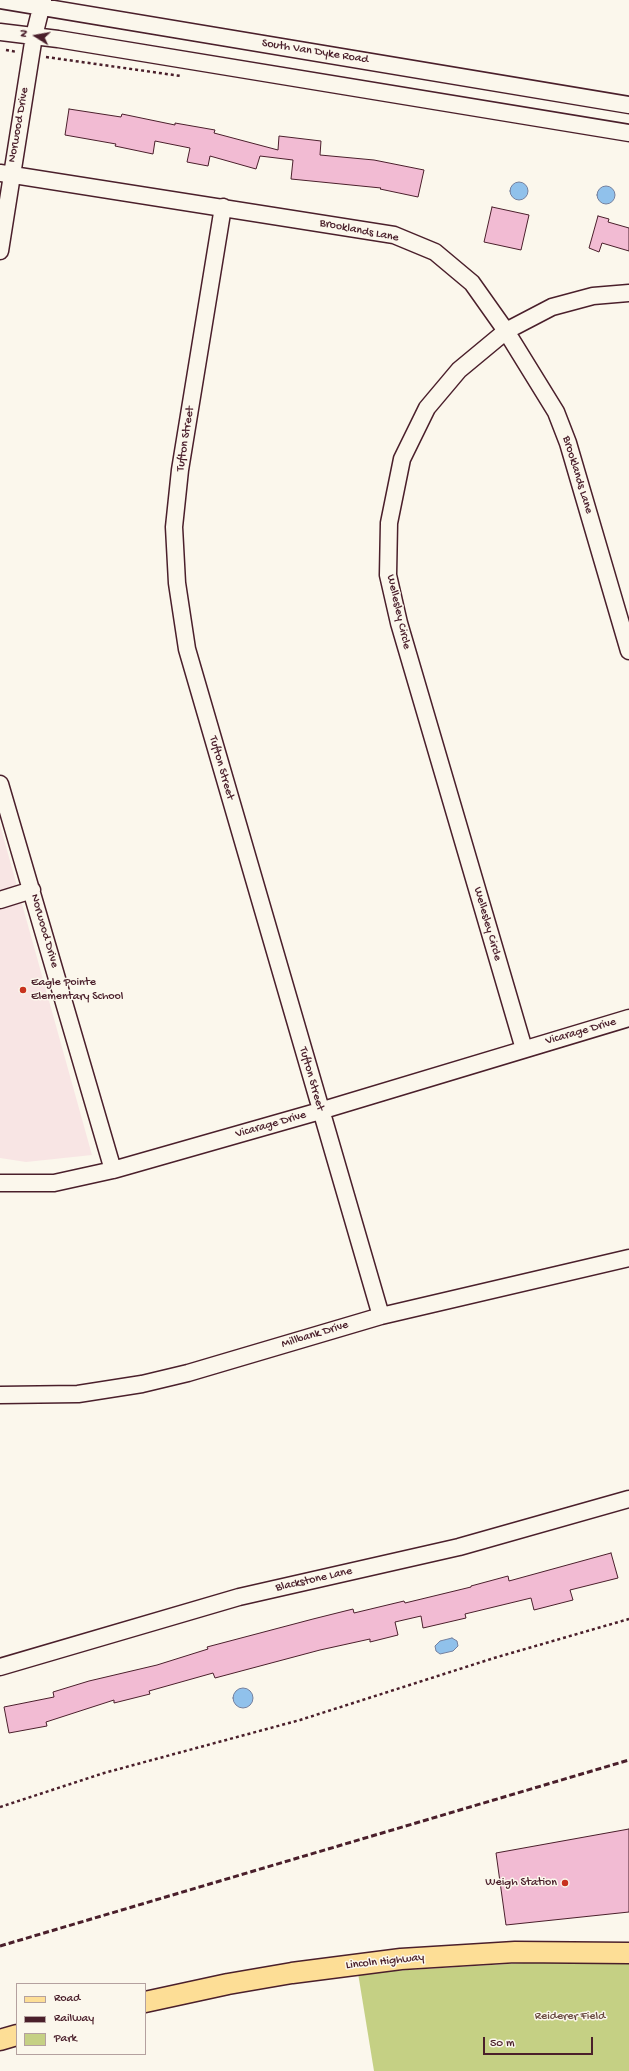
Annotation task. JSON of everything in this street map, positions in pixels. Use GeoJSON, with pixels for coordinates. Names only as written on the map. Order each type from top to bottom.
{"type":"FeatureCollection","features":[{"type":"Feature","properties":{"kind":"main road","name":"Lincoln Highway"},"geometry":{"type":"LineString","coordinates":[[146,2002],[228,1984],[292,1973],[401,1959],[515,1952],[629,1952]]}},
{"type":"Feature","properties":{"kind":"main road"},"geometry":{"type":"LineString","coordinates":[[0,2040],[16,2035]]}},
{"type":"Feature","properties":{"kind":"street","name":"South Van Dyke Road"},"geometry":{"type":"LineString","coordinates":[[0,0],[42,3],[629,105]]}},
{"type":"Feature","properties":{"kind":"street","name":"Norwood Drive"},"geometry":{"type":"LineString","coordinates":[[0,250],[5,174],[42,3]]}},
{"type":"Feature","properties":{"kind":"street"},"geometry":{"type":"LineString","coordinates":[[0,32],[34,36],[629,133]]}},
{"type":"Feature","properties":{"kind":"street","name":"Brooklands Lane"},"geometry":{"type":"LineString","coordinates":[[5,174],[224,207],[394,236],[435,252],[472,283],[506,331],[556,412],[568,443],[629,651]]}},
{"type":"Feature","properties":{"kind":"street","name":"Tufton Street"},"geometry":{"type":"LineString","coordinates":[[224,207],[180,470],[174,527],[177,583],[187,649],[320,1111],[381,1316]]}},
{"type":"Feature","properties":{"kind":"street","name":"Wellesley Circle"},"geometry":{"type":"LineString","coordinates":[[524,1049],[399,624],[388,575],[388,523],[402,459],[427,408],[459,370],[506,331],[552,307],[593,296],[629,293]]}},
{"type":"Feature","properties":{"kind":"street","name":"Norwood Drive"},"geometry":{"type":"LineString","coordinates":[[0,784],[113,1170]]}},
{"type":"Feature","properties":{"kind":"street"},"geometry":{"type":"LineString","coordinates":[[0,900],[32,890]]}},
{"type":"Feature","properties":{"kind":"street","name":"Vicarage Drive"},"geometry":{"type":"LineString","coordinates":[[0,1183],[54,1183],[113,1170],[320,1111],[629,1018]]}},
{"type":"Feature","properties":{"kind":"street","name":"Millbank Drive"},"geometry":{"type":"LineString","coordinates":[[0,1395],[78,1394],[142,1384],[188,1373],[381,1316],[629,1258]]}},
{"type":"Feature","properties":{"kind":"street","name":"Blackstone Lane"},"geometry":{"type":"LineString","coordinates":[[0,1667],[239,1597],[459,1547],[629,1499]]}},
{"type":"Feature","properties":{"kind":"path"},"geometry":{"type":"LineString","coordinates":[[7,50],[18,52]]}},
{"type":"Feature","properties":{"kind":"path"},"geometry":{"type":"LineString","coordinates":[[46,56],[57,58]]}},
{"type":"Feature","properties":{"kind":"path"},"geometry":{"type":"LineString","coordinates":[[0,1807],[104,1773],[300,1720],[494,1658],[629,1620]]}},
{"type":"Feature","properties":{"kind":"shaded area","name":"Eagle Pointe Elementary School"},"geometry":{"type":"Polygon","coordinates":[[[0,825],[92,1155],[26,1162],[0,1158],[0,825]]]}},
{"type":"Feature","properties":{"kind":"green space","name":"Reiderer Field"},"geometry":{"type":"Polygon","coordinates":[[[541,1962],[629,1964],[629,2071],[374,2071],[358,1973],[541,1962]]]}},
{"type":"Feature","properties":{"kind":"water"},"geometry":{"type":"Polygon","coordinates":[[[519,182],[525,185],[528,191],[525,197],[519,200],[513,197],[510,191],[513,185],[519,182]]]}},
{"type":"Feature","properties":{"kind":"water"},"geometry":{"type":"Polygon","coordinates":[[[606,186],[612,189],[615,195],[612,201],[606,204],[600,201],[597,195],[600,189],[606,186]]]}},
{"type":"Feature","properties":{"kind":"water"},"geometry":{"type":"Polygon","coordinates":[[[452,1638],[457,1641],[458,1646],[453,1651],[440,1654],[436,1651],[435,1646],[440,1641],[452,1638]]]}},
{"type":"Feature","properties":{"kind":"water"},"geometry":{"type":"Polygon","coordinates":[[[243,1688],[250,1691],[253,1698],[250,1705],[243,1708],[236,1705],[233,1698],[236,1691],[243,1688]]]}},
{"type":"Feature","properties":{"kind":"building"},"geometry":{"type":"Polygon","coordinates":[[[69,109],[121,117],[122,114],[175,125],[175,123],[215,130],[214,133],[278,150],[279,136],[321,141],[320,155],[374,160],[424,170],[418,197],[380,189],[381,188],[291,179],[293,160],[260,156],[256,169],[210,156],[208,166],[187,162],[190,148],[155,141],[153,154],[115,146],[116,144],[65,135],[69,109]]]}},
{"type":"Feature","properties":{"kind":"building"},"geometry":{"type":"Polygon","coordinates":[[[492,207],[529,215],[521,250],[484,242],[492,207]]]}},
{"type":"Feature","properties":{"kind":"building"},"geometry":{"type":"Polygon","coordinates":[[[598,216],[609,219],[608,222],[629,228],[629,251],[602,243],[599,252],[589,248],[598,216]]]}},
{"type":"Feature","properties":{"kind":"building"},"geometry":{"type":"Polygon","coordinates":[[[611,1553],[618,1578],[570,1590],[573,1600],[534,1610],[531,1598],[465,1614],[466,1618],[423,1628],[421,1616],[395,1622],[398,1635],[370,1642],[370,1639],[320,1650],[215,1678],[213,1673],[149,1691],[150,1694],[114,1703],[114,1700],[46,1722],[47,1726],[9,1733],[4,1707],[54,1697],[53,1692],[89,1681],[157,1665],[208,1649],[207,1647],[353,1609],[354,1613],[404,1601],[405,1603],[471,1587],[508,1576],[509,1581],[611,1553]]]}},
{"type":"Feature","properties":{"kind":"building","name":"Weigh Station"},"geometry":{"type":"Polygon","coordinates":[[[629,1829],[629,1912],[506,1925],[496,1853],[629,1829]]]}},
{"type":"Feature","properties":{"kind":"railway"},"geometry":{"type":"LineString","coordinates":[[0,1946],[629,1760]]}},
{"type":"Feature","properties":{"kind":"place","name":"Eagle Pointe Elementary School"},"geometry":{"type":"Point","coordinates":[23,990]}},
{"type":"Feature","properties":{"kind":"place","name":"Weigh Station"},"geometry":{"type":"Point","coordinates":[565,1883]}}]}
